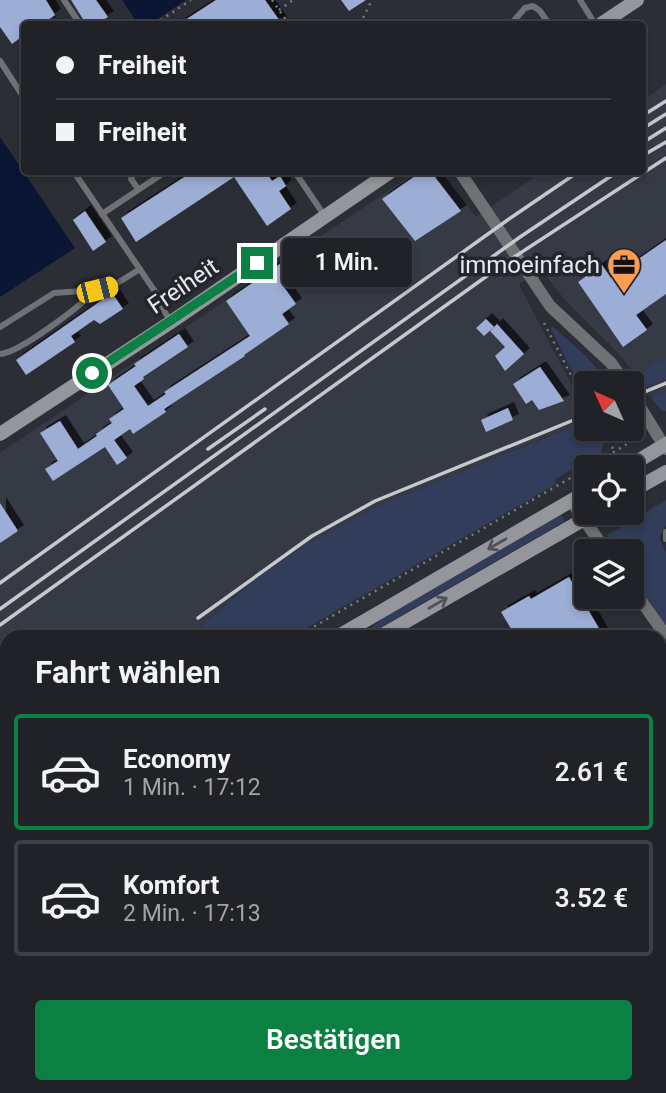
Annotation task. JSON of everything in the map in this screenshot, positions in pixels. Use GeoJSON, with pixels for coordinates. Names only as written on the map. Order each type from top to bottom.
{"type":"FeatureCollection","features":[{"type":"Feature","properties":{"kind":"main road"},"geometry":{"type":"LineString","coordinates":[[606,21],[637,0]]}},
{"type":"Feature","properties":{"kind":"main road","name":"Freiheit"},"geometry":{"type":"LineString","coordinates":[[0,434],[171,322],[386,175]]}},
{"type":"Feature","properties":{"kind":"main road"},"geometry":{"type":"LineString","coordinates":[[644,458],[665,446]]}},
{"type":"Feature","properties":{"kind":"main road"},"geometry":{"type":"LineString","coordinates":[[644,485],[666,472]]}},
{"type":"Feature","properties":{"kind":"main road"},"geometry":{"type":"LineString","coordinates":[[349,630],[574,499]]}},
{"type":"Feature","properties":{"kind":"main road"},"geometry":{"type":"LineString","coordinates":[[391,630],[574,525]]}},
{"type":"Feature","properties":{"kind":"street"},"geometry":{"type":"LineString","coordinates":[[462,175],[550,306],[617,371]]}},
{"type":"Feature","properties":{"kind":"street"},"geometry":{"type":"LineString","coordinates":[[644,413],[665,446]]}},
{"type":"Feature","properties":{"kind":"street"},"geometry":{"type":"LineString","coordinates":[[570,501],[574,504]]}},
{"type":"Feature","properties":{"kind":"street"},"geometry":{"type":"LineString","coordinates":[[644,605],[662,630]]}},
{"type":"Feature","properties":{"kind":"lane"},"geometry":{"type":"LineString","coordinates":[[64,0],[78,21]]}},
{"type":"Feature","properties":{"kind":"lane"},"geometry":{"type":"LineString","coordinates":[[580,0],[593,21]]}},
{"type":"Feature","properties":{"kind":"lane"},"geometry":{"type":"LineString","coordinates":[[514,21],[525,8],[533,6],[540,10],[548,21]]}},
{"type":"Feature","properties":{"kind":"lane"},"geometry":{"type":"LineString","coordinates":[[0,61],[21,93]]}},
{"type":"Feature","properties":{"kind":"lane"},"geometry":{"type":"LineString","coordinates":[[76,175],[158,296],[171,322]]}},
{"type":"Feature","properties":{"kind":"lane"},"geometry":{"type":"LineString","coordinates":[[133,175],[131,179],[138,189]]}},
{"type":"Feature","properties":{"kind":"lane"},"geometry":{"type":"LineString","coordinates":[[102,214],[160,175]]}},
{"type":"Feature","properties":{"kind":"lane"},"geometry":{"type":"LineString","coordinates":[[297,175],[326,217]]}},
{"type":"Feature","properties":{"kind":"lane"},"geometry":{"type":"LineString","coordinates":[[0,327],[54,293],[94,291],[111,287],[140,269]]}},
{"type":"Feature","properties":{"kind":"lane"},"geometry":{"type":"LineString","coordinates":[[0,354],[14,350],[80,306],[94,291]]}},
{"type":"Feature","properties":{"kind":"lane"},"geometry":{"type":"LineString","coordinates":[[666,532],[666,539]]}},
{"type":"Feature","properties":{"kind":"path"},"geometry":{"type":"LineString","coordinates":[[160,21],[191,0]]}},
{"type":"Feature","properties":{"kind":"path"},"geometry":{"type":"LineString","coordinates":[[272,0],[287,21]]}},
{"type":"Feature","properties":{"kind":"path"},"geometry":{"type":"LineString","coordinates":[[279,9],[293,0]]}},
{"type":"Feature","properties":{"kind":"path"},"geometry":{"type":"LineString","coordinates":[[362,21],[372,0]]}},
{"type":"Feature","properties":{"kind":"path"},"geometry":{"type":"LineString","coordinates":[[544,323],[574,381]]}},
{"type":"Feature","properties":{"kind":"path"},"geometry":{"type":"LineString","coordinates":[[608,441],[615,452]]}},
{"type":"Feature","properties":{"kind":"path"},"geometry":{"type":"LineString","coordinates":[[610,455],[633,441]]}},
{"type":"Feature","properties":{"kind":"path"},"geometry":{"type":"LineString","coordinates":[[308,630],[574,476]]}},
{"type":"Feature","properties":{"kind":"shaded area"},"geometry":{"type":"Polygon","coordinates":[[[122,0],[186,0],[154,21],[136,21],[122,0]]]}},
{"type":"Feature","properties":{"kind":"shaded area"},"geometry":{"type":"Polygon","coordinates":[[[666,84],[666,360],[644,372],[632,371],[540,269],[519,285],[574,389],[574,426],[374,507],[299,549],[254,579],[197,630],[0,630],[0,453],[412,175],[444,175],[476,217],[538,175],[646,175],[646,98],[666,84]]]}},
{"type":"Feature","properties":{"kind":"shaded area"},"geometry":{"type":"Polygon","coordinates":[[[0,137],[21,168],[21,175],[26,175],[75,248],[0,297],[0,137]]]}},
{"type":"Feature","properties":{"kind":"shaded area"},"geometry":{"type":"Polygon","coordinates":[[[552,326],[599,371],[574,371],[574,374],[551,329],[552,326]]]}},
{"type":"Feature","properties":{"kind":"shaded area"},"geometry":{"type":"Polygon","coordinates":[[[657,360],[659,363],[666,360],[666,379],[644,388],[644,371],[657,360]]]}},
{"type":"Feature","properties":{"kind":"shaded area"},"geometry":{"type":"Polygon","coordinates":[[[666,379],[666,392],[650,397],[644,392],[644,388],[666,379]]]}},
{"type":"Feature","properties":{"kind":"shaded area"},"geometry":{"type":"Polygon","coordinates":[[[666,391],[666,411],[662,411],[650,397],[666,391]]]}},
{"type":"Feature","properties":{"kind":"shaded area"},"geometry":{"type":"Polygon","coordinates":[[[574,426],[574,441],[604,441],[601,453],[598,455],[574,455],[574,469],[554,480],[556,484],[303,630],[197,630],[254,580],[299,549],[374,507],[574,426]]]}},
{"type":"Feature","properties":{"kind":"shaded area"},"geometry":{"type":"Polygon","coordinates":[[[666,500],[666,525],[659,537],[666,552],[666,627],[644,593],[644,539],[610,539],[607,535],[624,525],[644,525],[644,513],[666,500]]]}},
{"type":"Feature","properties":{"kind":"shaded area"},"geometry":{"type":"Polygon","coordinates":[[[561,515],[565,521],[376,630],[368,630],[383,618],[561,515]]]}},
{"type":"Feature","properties":{"kind":"building"},"geometry":{"type":"Polygon","coordinates":[[[0,0],[46,0],[55,15],[48,21],[21,21],[21,37],[12,44],[0,27],[0,0]]]}},
{"type":"Feature","properties":{"kind":"building"},"geometry":{"type":"Polygon","coordinates":[[[71,0],[96,0],[108,17],[101,21],[84,21],[71,0]]]}},
{"type":"Feature","properties":{"kind":"building"},"geometry":{"type":"Polygon","coordinates":[[[216,0],[265,0],[280,21],[184,21],[216,0]]]}},
{"type":"Feature","properties":{"kind":"building"},"geometry":{"type":"Polygon","coordinates":[[[341,0],[366,0],[349,11],[341,0]]]}},
{"type":"Feature","properties":{"kind":"building"},"geometry":{"type":"Polygon","coordinates":[[[187,175],[268,175],[272,181],[280,176],[286,186],[279,191],[291,209],[267,226],[234,177],[136,242],[121,218],[187,175]]]}},
{"type":"Feature","properties":{"kind":"building"},"geometry":{"type":"Polygon","coordinates":[[[417,175],[433,175],[461,211],[415,241],[382,199],[417,175]]]}},
{"type":"Feature","properties":{"kind":"building"},"geometry":{"type":"Polygon","coordinates":[[[85,211],[106,242],[93,251],[73,220],[85,211]]]}},
{"type":"Feature","properties":{"kind":"building"},"geometry":{"type":"Polygon","coordinates":[[[666,240],[666,294],[636,315],[647,330],[623,347],[578,282],[602,265],[611,278],[666,240]]]}},
{"type":"Feature","properties":{"kind":"building"},"geometry":{"type":"Polygon","coordinates":[[[306,246],[315,260],[281,283],[296,304],[282,314],[289,324],[164,409],[166,412],[133,434],[130,429],[114,440],[127,458],[117,465],[105,447],[53,481],[45,469],[58,461],[40,433],[60,421],[78,449],[97,436],[96,434],[112,423],[109,419],[124,409],[108,385],[179,334],[188,347],[134,386],[148,406],[166,394],[164,392],[250,336],[226,301],[306,246]]]}},
{"type":"Feature","properties":{"kind":"building"},"geometry":{"type":"Polygon","coordinates":[[[112,293],[123,309],[100,324],[94,320],[71,336],[75,342],[26,375],[16,360],[112,293]]]}},
{"type":"Feature","properties":{"kind":"building"},"geometry":{"type":"Polygon","coordinates":[[[486,319],[494,327],[484,336],[476,328],[486,319]]]}},
{"type":"Feature","properties":{"kind":"building"},"geometry":{"type":"Polygon","coordinates":[[[497,324],[524,354],[505,371],[495,356],[505,347],[490,331],[497,324]]]}},
{"type":"Feature","properties":{"kind":"building"},"geometry":{"type":"Polygon","coordinates":[[[540,367],[564,401],[539,410],[532,400],[526,404],[513,384],[540,367]]]}},
{"type":"Feature","properties":{"kind":"building"},"geometry":{"type":"Polygon","coordinates":[[[508,408],[513,420],[486,432],[481,420],[508,408]]]}},
{"type":"Feature","properties":{"kind":"building"},"geometry":{"type":"Polygon","coordinates":[[[0,503],[18,531],[0,543],[0,503]]]}},
{"type":"Feature","properties":{"kind":"building"},"geometry":{"type":"Polygon","coordinates":[[[569,577],[574,586],[574,609],[588,609],[600,630],[512,630],[501,612],[529,596],[531,599],[569,577]]]}},
{"type":"Feature","properties":{"kind":"railway"},"geometry":{"type":"LineString","coordinates":[[646,114],[666,101]]}},
{"type":"Feature","properties":{"kind":"railway"},"geometry":{"type":"LineString","coordinates":[[646,126],[666,114]]}},
{"type":"Feature","properties":{"kind":"railway"},"geometry":{"type":"LineString","coordinates":[[646,140],[666,128]]}},
{"type":"Feature","properties":{"kind":"railway"},"geometry":{"type":"LineString","coordinates":[[646,154],[666,142]]}},
{"type":"Feature","properties":{"kind":"railway"},"geometry":{"type":"LineString","coordinates":[[646,171],[666,158]]}},
{"type":"Feature","properties":{"kind":"railway"},"geometry":{"type":"LineString","coordinates":[[0,583],[574,175]]}},
{"type":"Feature","properties":{"kind":"railway"},"geometry":{"type":"LineString","coordinates":[[0,609],[520,237],[613,175]]}},
{"type":"Feature","properties":{"kind":"railway"},"geometry":{"type":"LineString","coordinates":[[0,625],[505,263],[640,175]]}},
{"type":"Feature","properties":{"kind":"railway"},"geometry":{"type":"LineString","coordinates":[[644,392],[666,383]]}},
{"type":"Feature","properties":{"kind":"railway"},"geometry":{"type":"LineString","coordinates":[[208,449],[265,409]]}},
{"type":"Feature","properties":{"kind":"railway"},"geometry":{"type":"LineString","coordinates":[[198,618],[312,536],[375,501],[574,420]]}},
{"type":"Feature","properties":{"kind":"place","name":"immoeinfach"},"geometry":{"type":"Point","coordinates":[624,295]}},
{"type":"Feature","properties":{"kind":"route"},"geometry":{"type":"LineString","coordinates":[[92,373],[257,263]]}}]}
